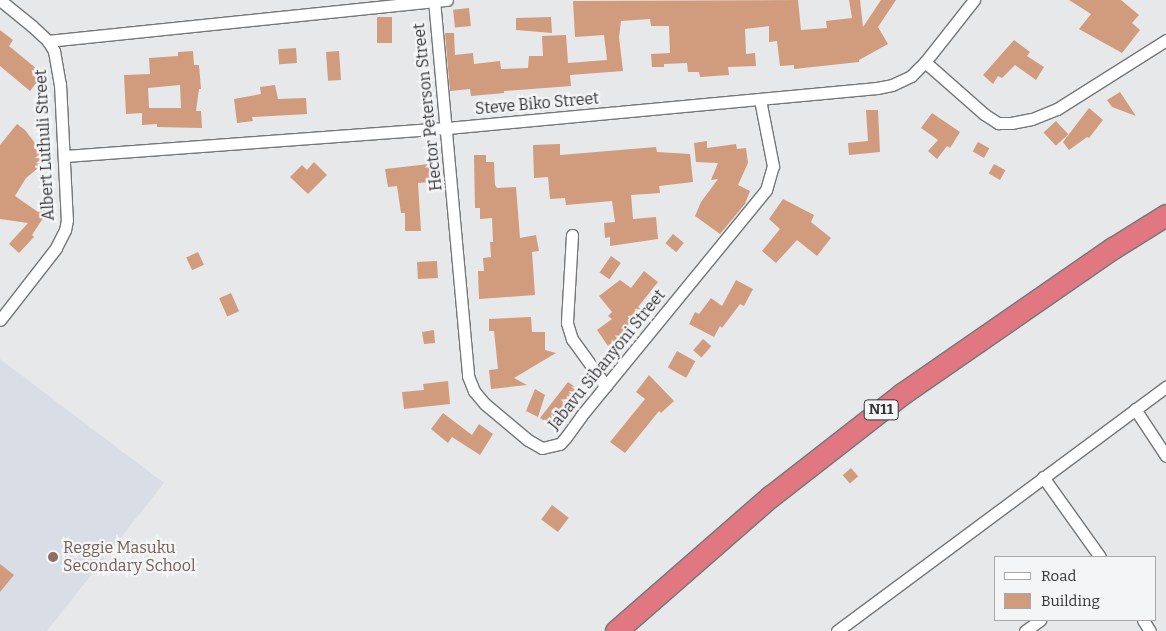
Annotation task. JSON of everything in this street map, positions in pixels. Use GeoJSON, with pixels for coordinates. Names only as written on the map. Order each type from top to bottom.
{"type":"FeatureCollection","features":[{"type":"Feature","properties":{"kind":"highway","name":"N11"},"geometry":{"type":"LineString","coordinates":[[616,631],[764,502],[894,400],[1113,248],[1166,215]]}},
{"type":"Feature","properties":{"kind":"street","name":"Albert Luthuli Street"},"geometry":{"type":"LineString","coordinates":[[0,0],[48,41],[57,62],[67,220],[62,238],[0,320]]}},
{"type":"Feature","properties":{"kind":"street"},"geometry":{"type":"LineString","coordinates":[[48,41],[447,0]]}},
{"type":"Feature","properties":{"kind":"street","name":"Steve Biko Street"},"geometry":{"type":"LineString","coordinates":[[64,156],[447,128],[837,93],[892,85],[911,76],[925,62],[974,0]]}},
{"type":"Feature","properties":{"kind":"street","name":"Hector Peterson Street"},"geometry":{"type":"LineString","coordinates":[[434,1],[454,210]]}},
{"type":"Feature","properties":{"kind":"street"},"geometry":{"type":"LineString","coordinates":[[925,62],[984,114],[998,123],[1011,123],[1032,119],[1057,109],[1166,40]]}},
{"type":"Feature","properties":{"kind":"street","name":"Jabavu Sibanyoni Street"},"geometry":{"type":"LineString","coordinates":[[454,210],[468,376],[474,391],[485,404],[535,445],[550,447],[560,444],[770,182],[773,166],[760,100]]}},
{"type":"Feature","properties":{"kind":"street"},"geometry":{"type":"LineString","coordinates":[[572,235],[567,322],[572,339],[606,386]]}},
{"type":"Feature","properties":{"kind":"street"},"geometry":{"type":"LineString","coordinates":[[836,631],[1166,386]]}},
{"type":"Feature","properties":{"kind":"street"},"geometry":{"type":"LineString","coordinates":[[1135,410],[1166,456]]}},
{"type":"Feature","properties":{"kind":"street"},"geometry":{"type":"LineString","coordinates":[[1042,477],[1099,556]]}},
{"type":"Feature","properties":{"kind":"street"},"geometry":{"type":"LineString","coordinates":[[1025,631],[1039,621]]}},
{"type":"Feature","properties":{"kind":"shaded area","name":"Reggie Masuku Secondary School"},"geometry":{"type":"Polygon","coordinates":[[[0,359],[164,483],[47,631],[0,631],[0,359]]]}},
{"type":"Feature","properties":{"kind":"building"},"geometry":{"type":"Polygon","coordinates":[[[798,0],[801,30],[827,28],[826,21],[852,18],[849,0],[860,0],[863,27],[881,0],[896,0],[878,27],[888,44],[859,60],[859,62],[794,69],[794,65],[780,66],[777,41],[769,42],[769,26],[745,29],[746,54],[755,53],[756,66],[728,67],[729,75],[700,77],[699,72],[688,72],[687,63],[664,64],[664,67],[652,67],[651,54],[670,53],[669,26],[651,26],[650,19],[621,21],[619,37],[623,71],[570,75],[571,86],[504,91],[504,93],[471,96],[470,89],[450,91],[445,33],[454,33],[455,55],[473,53],[474,64],[500,61],[501,69],[528,68],[529,56],[543,56],[542,36],[566,35],[568,63],[607,60],[604,35],[575,37],[573,1],[798,0]]]}},
{"type":"Feature","properties":{"kind":"building"},"geometry":{"type":"Polygon","coordinates":[[[1069,0],[1121,0],[1139,15],[1132,23],[1140,30],[1122,53],[1079,29],[1091,14],[1069,0]]]}},
{"type":"Feature","properties":{"kind":"building"},"geometry":{"type":"Polygon","coordinates":[[[469,8],[471,26],[455,28],[453,10],[469,8]]]}},
{"type":"Feature","properties":{"kind":"building"},"geometry":{"type":"Polygon","coordinates":[[[377,17],[392,17],[392,43],[377,43],[377,17]]]}},
{"type":"Feature","properties":{"kind":"building"},"geometry":{"type":"Polygon","coordinates":[[[551,17],[552,33],[516,30],[516,18],[551,17]]]}},
{"type":"Feature","properties":{"kind":"building"},"geometry":{"type":"Polygon","coordinates":[[[0,30],[13,40],[9,46],[43,74],[30,91],[0,66],[0,30]]]}},
{"type":"Feature","properties":{"kind":"building"},"geometry":{"type":"Polygon","coordinates":[[[1014,40],[1030,52],[1027,56],[1044,67],[1036,80],[1015,65],[1002,78],[998,76],[993,84],[983,75],[1014,40]]]}},
{"type":"Feature","properties":{"kind":"building"},"geometry":{"type":"Polygon","coordinates":[[[296,48],[297,63],[279,64],[278,49],[296,48]]]}},
{"type":"Feature","properties":{"kind":"building"},"geometry":{"type":"Polygon","coordinates":[[[193,51],[194,65],[199,65],[201,89],[199,89],[196,111],[201,111],[202,128],[157,127],[157,124],[142,125],[142,113],[126,114],[124,75],[150,74],[149,58],[178,56],[178,52],[193,51]],[[180,85],[148,88],[149,108],[181,108],[180,85]]]}},
{"type":"Feature","properties":{"kind":"building"},"geometry":{"type":"Polygon","coordinates":[[[339,51],[341,80],[328,81],[326,52],[339,51]]]}},
{"type":"Feature","properties":{"kind":"building"},"geometry":{"type":"Polygon","coordinates":[[[275,85],[278,99],[306,98],[307,114],[252,117],[253,121],[237,123],[234,99],[261,94],[260,87],[275,85]]]}},
{"type":"Feature","properties":{"kind":"building"},"geometry":{"type":"Polygon","coordinates":[[[1120,92],[1136,116],[1112,107],[1107,100],[1120,92]]]}},
{"type":"Feature","properties":{"kind":"building"},"geometry":{"type":"Polygon","coordinates":[[[1089,108],[1103,120],[1089,138],[1087,137],[1069,150],[1063,142],[1089,108]]]}},
{"type":"Feature","properties":{"kind":"building"},"geometry":{"type":"Polygon","coordinates":[[[866,110],[878,110],[880,152],[849,155],[848,143],[868,141],[866,110]]]}},
{"type":"Feature","properties":{"kind":"building"},"geometry":{"type":"Polygon","coordinates":[[[932,113],[960,132],[950,148],[947,146],[937,159],[928,151],[938,140],[921,128],[932,113]]]}},
{"type":"Feature","properties":{"kind":"building"},"geometry":{"type":"Polygon","coordinates":[[[1056,121],[1068,134],[1056,146],[1044,133],[1056,121]]]}},
{"type":"Feature","properties":{"kind":"building"},"geometry":{"type":"Polygon","coordinates":[[[17,124],[25,130],[48,160],[26,178],[15,196],[38,212],[42,208],[47,212],[32,235],[34,237],[19,253],[9,244],[28,223],[0,219],[0,145],[17,124]]]}},
{"type":"Feature","properties":{"kind":"building"},"geometry":{"type":"Polygon","coordinates":[[[707,141],[707,148],[736,144],[737,149],[746,148],[748,163],[738,185],[750,191],[745,204],[720,234],[695,216],[701,202],[718,179],[711,180],[718,163],[696,162],[694,143],[707,141]]]}},
{"type":"Feature","properties":{"kind":"building"},"geometry":{"type":"Polygon","coordinates":[[[978,142],[989,148],[984,158],[973,152],[978,142]]]}},
{"type":"Feature","properties":{"kind":"building"},"geometry":{"type":"Polygon","coordinates":[[[560,144],[560,155],[656,147],[657,152],[690,154],[693,182],[659,186],[660,193],[631,195],[633,219],[656,217],[658,239],[610,246],[610,237],[605,238],[604,223],[615,222],[612,201],[566,205],[565,198],[550,199],[548,177],[534,178],[533,145],[560,144]]]}},
{"type":"Feature","properties":{"kind":"building"},"geometry":{"type":"Polygon","coordinates":[[[474,155],[486,155],[486,162],[494,162],[495,185],[497,188],[516,187],[520,238],[536,235],[539,251],[532,252],[535,295],[479,299],[478,271],[484,271],[483,258],[491,257],[490,242],[493,242],[492,218],[480,219],[480,208],[475,208],[474,155]]]}},
{"type":"Feature","properties":{"kind":"building"},"geometry":{"type":"Polygon","coordinates":[[[314,162],[327,175],[308,194],[290,177],[302,165],[307,170],[314,162]]]}},
{"type":"Feature","properties":{"kind":"building"},"geometry":{"type":"Polygon","coordinates":[[[429,164],[430,182],[418,183],[421,231],[405,231],[405,213],[401,213],[397,186],[388,187],[385,169],[429,164]]]}},
{"type":"Feature","properties":{"kind":"building"},"geometry":{"type":"Polygon","coordinates":[[[994,164],[1005,170],[1000,180],[989,174],[994,164]]]}},
{"type":"Feature","properties":{"kind":"building"},"geometry":{"type":"Polygon","coordinates":[[[783,199],[814,215],[811,222],[831,238],[817,256],[797,240],[776,263],[762,251],[780,229],[769,219],[783,199]]]}},
{"type":"Feature","properties":{"kind":"building"},"geometry":{"type":"Polygon","coordinates":[[[673,234],[684,243],[676,252],[665,243],[673,234]]]}},
{"type":"Feature","properties":{"kind":"building"},"geometry":{"type":"Polygon","coordinates":[[[198,252],[204,265],[192,270],[186,257],[198,252]]]}},
{"type":"Feature","properties":{"kind":"building"},"geometry":{"type":"Polygon","coordinates":[[[611,256],[621,263],[609,279],[600,272],[611,256]]]}},
{"type":"Feature","properties":{"kind":"building"},"geometry":{"type":"Polygon","coordinates":[[[437,261],[438,278],[418,279],[417,262],[437,261]]]}},
{"type":"Feature","properties":{"kind":"building"},"geometry":{"type":"Polygon","coordinates":[[[644,271],[658,282],[638,307],[641,309],[616,340],[608,346],[597,330],[612,319],[608,316],[612,312],[599,296],[620,280],[631,288],[644,271]]]}},
{"type":"Feature","properties":{"kind":"building"},"geometry":{"type":"Polygon","coordinates":[[[736,280],[753,289],[744,306],[740,304],[722,328],[720,326],[714,337],[689,324],[695,312],[699,314],[711,298],[722,306],[736,280]]]}},
{"type":"Feature","properties":{"kind":"building"},"geometry":{"type":"Polygon","coordinates":[[[231,293],[239,311],[227,317],[219,298],[231,293]]]}},
{"type":"Feature","properties":{"kind":"building"},"geometry":{"type":"Polygon","coordinates":[[[531,317],[532,332],[545,332],[545,350],[556,353],[514,378],[527,385],[491,389],[489,370],[498,369],[494,331],[489,331],[489,319],[531,317]]]}},
{"type":"Feature","properties":{"kind":"building"},"geometry":{"type":"Polygon","coordinates":[[[434,330],[435,343],[424,344],[422,332],[434,330]]]}},
{"type":"Feature","properties":{"kind":"building"},"geometry":{"type":"Polygon","coordinates":[[[703,339],[711,346],[701,358],[693,350],[703,339]]]}},
{"type":"Feature","properties":{"kind":"building"},"geometry":{"type":"Polygon","coordinates":[[[677,351],[695,361],[686,378],[668,368],[677,351]]]}},
{"type":"Feature","properties":{"kind":"building"},"geometry":{"type":"Polygon","coordinates":[[[649,375],[674,401],[661,413],[659,411],[625,453],[610,442],[645,399],[636,392],[649,375]]]}},
{"type":"Feature","properties":{"kind":"building"},"geometry":{"type":"Polygon","coordinates":[[[448,381],[450,404],[404,409],[402,392],[424,390],[423,384],[448,381]]]}},
{"type":"Feature","properties":{"kind":"building"},"geometry":{"type":"Polygon","coordinates":[[[568,382],[583,393],[572,407],[571,405],[557,429],[540,418],[568,382]]]}},
{"type":"Feature","properties":{"kind":"building"},"geometry":{"type":"Polygon","coordinates":[[[535,389],[545,395],[538,417],[526,411],[535,389]]]}},
{"type":"Feature","properties":{"kind":"building"},"geometry":{"type":"Polygon","coordinates":[[[443,413],[472,435],[479,424],[493,434],[480,455],[452,437],[448,443],[431,429],[443,413]]]}},
{"type":"Feature","properties":{"kind":"building"},"geometry":{"type":"Polygon","coordinates":[[[851,468],[858,476],[850,484],[843,475],[851,468]]]}},
{"type":"Feature","properties":{"kind":"building"},"geometry":{"type":"Polygon","coordinates":[[[552,505],[569,518],[558,532],[541,519],[552,505]]]}},
{"type":"Feature","properties":{"kind":"building"},"geometry":{"type":"Polygon","coordinates":[[[0,564],[14,575],[0,592],[0,564]]]}},
{"type":"Feature","properties":{"kind":"place","name":"Reggie Masuku Secondary School"},"geometry":{"type":"Point","coordinates":[53,557]}}]}
